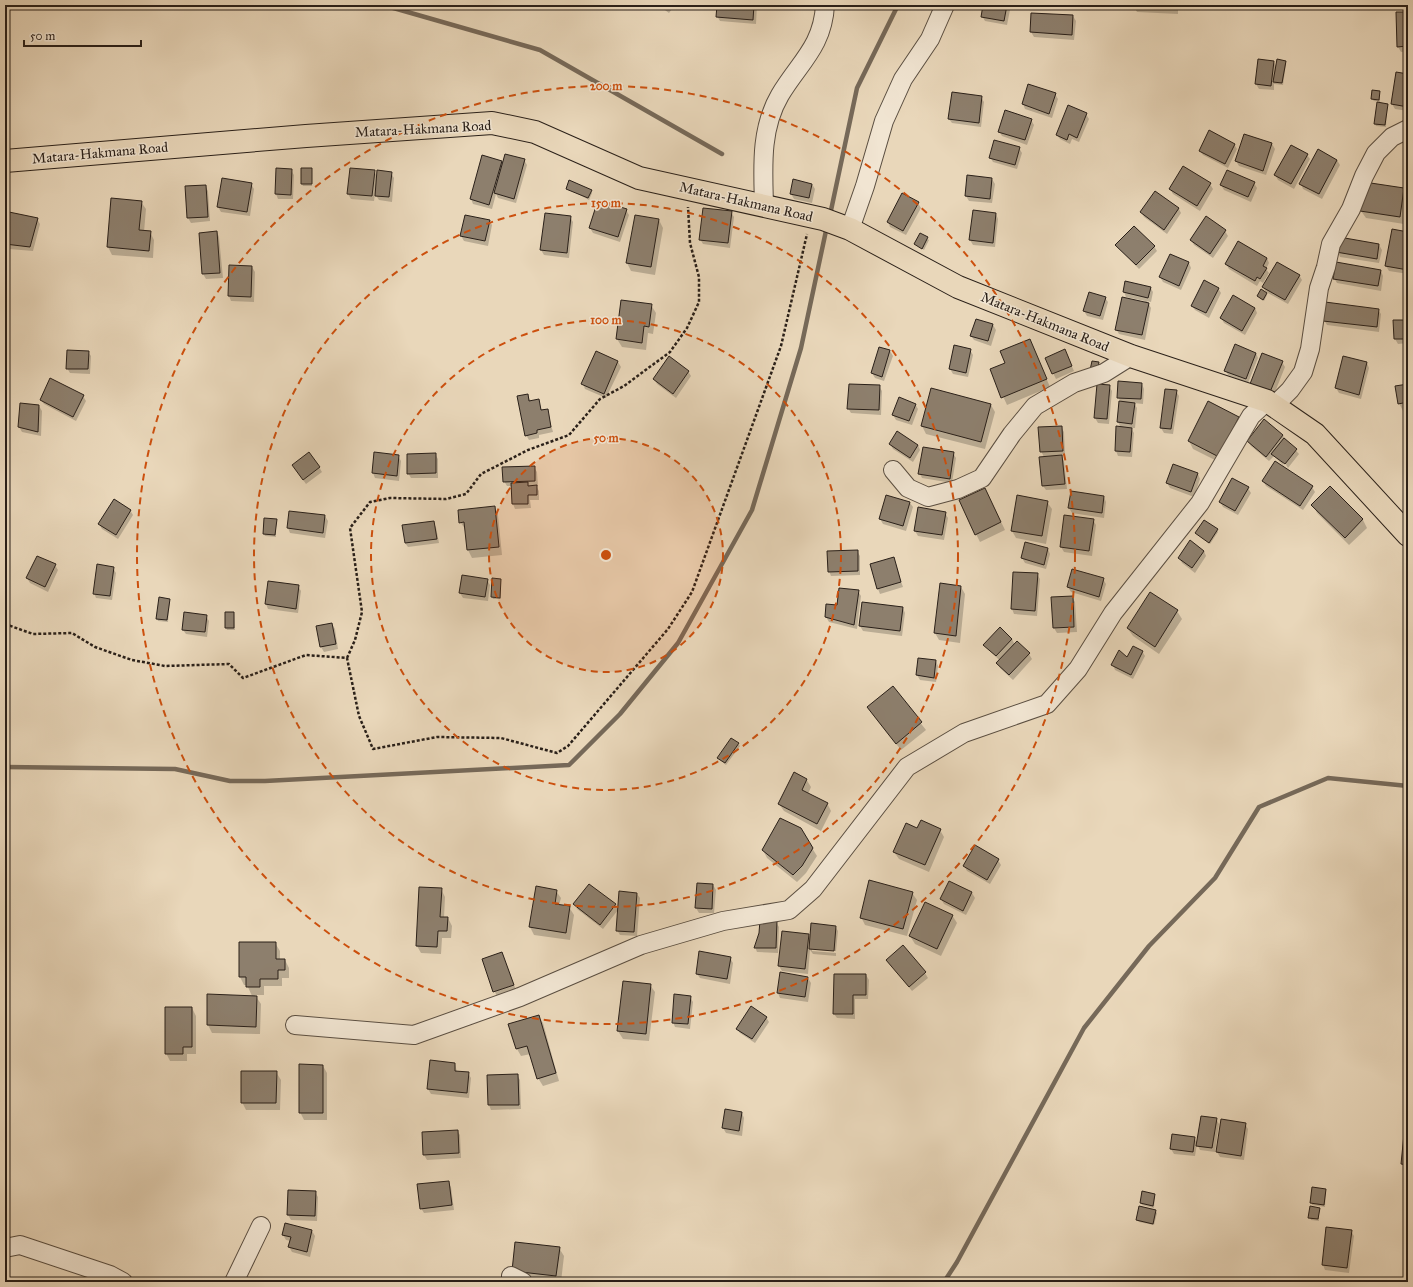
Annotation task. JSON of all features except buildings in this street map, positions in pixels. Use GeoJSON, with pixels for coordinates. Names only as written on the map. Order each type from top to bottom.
{"type":"FeatureCollection","features":[{"type":"Feature","properties":{"kind":"main road","name":"Matara-Hakmana Road"},"geometry":{"type":"LineString","coordinates":[[5,161],[306,136],[492,123],[535,132],[639,178],[817,217],[850,229],[958,287],[1131,356],[1270,404],[1315,434],[1408,535]]}},
{"type":"Feature","properties":{"kind":"street"},"geometry":{"type":"LineString","coordinates":[[764,205],[764,136],[779,96],[811,53],[820,36],[824,20],[825,5]]}},
{"type":"Feature","properties":{"kind":"street"},"geometry":{"type":"LineString","coordinates":[[850,229],[865,186],[884,121],[903,79],[930,39],[945,5]]}},
{"type":"Feature","properties":{"kind":"street"},"geometry":{"type":"LineString","coordinates":[[295,1025],[414,1035],[520,997],[641,945],[723,921],[789,910],[813,889],[908,767],[964,733],[1047,704],[1078,669],[1112,613],[1200,503],[1251,416],[1290,390],[1303,372],[1310,349],[1319,288],[1326,267],[1331,244],[1351,209],[1364,176],[1376,153],[1392,137],[1408,129]]}},
{"type":"Feature","properties":{"kind":"street"},"geometry":{"type":"LineString","coordinates":[[893,470],[908,488],[928,497],[958,489],[982,478],[1035,406],[1074,382],[1104,373],[1131,356]]}},
{"type":"Feature","properties":{"kind":"street"},"geometry":{"type":"LineString","coordinates":[[234,1282],[261,1226]]}},
{"type":"Feature","properties":{"kind":"street"},"geometry":{"type":"LineString","coordinates":[[5,1248],[20,1245],[110,1275],[123,1282]]}},
{"type":"Feature","properties":{"kind":"path"},"geometry":{"type":"LineString","coordinates":[[688,188],[690,243],[699,277],[699,302],[687,328],[670,352],[624,386],[600,399],[569,435],[528,450],[481,474],[466,494],[446,499],[390,498],[370,502],[350,528],[362,612],[356,640],[347,658],[359,716],[373,749],[437,737],[501,738],[557,753],[568,746],[668,629],[692,592],[781,346],[817,217]]}},
{"type":"Feature","properties":{"kind":"path"},"geometry":{"type":"LineString","coordinates":[[5,624],[33,634],[72,633],[95,647],[132,660],[165,666],[229,664],[243,678],[306,655],[347,658]]}},
{"type":"Feature","properties":{"kind":"waterway"},"geometry":{"type":"LineString","coordinates":[[383,5],[540,50],[722,154]]}},
{"type":"Feature","properties":{"kind":"waterway"},"geometry":{"type":"LineString","coordinates":[[830,215],[857,88],[898,5]]}},
{"type":"Feature","properties":{"kind":"waterway"},"geometry":{"type":"LineString","coordinates":[[5,767],[175,769],[230,781],[265,781],[569,765],[620,714],[678,643],[752,510],[801,348],[827,226]]}},
{"type":"Feature","properties":{"kind":"waterway"},"geometry":{"type":"LineString","coordinates":[[944,1282],[957,1262],[1084,1028],[1149,946],[1215,878],[1259,807],[1328,778],[1408,786]]}}]}
